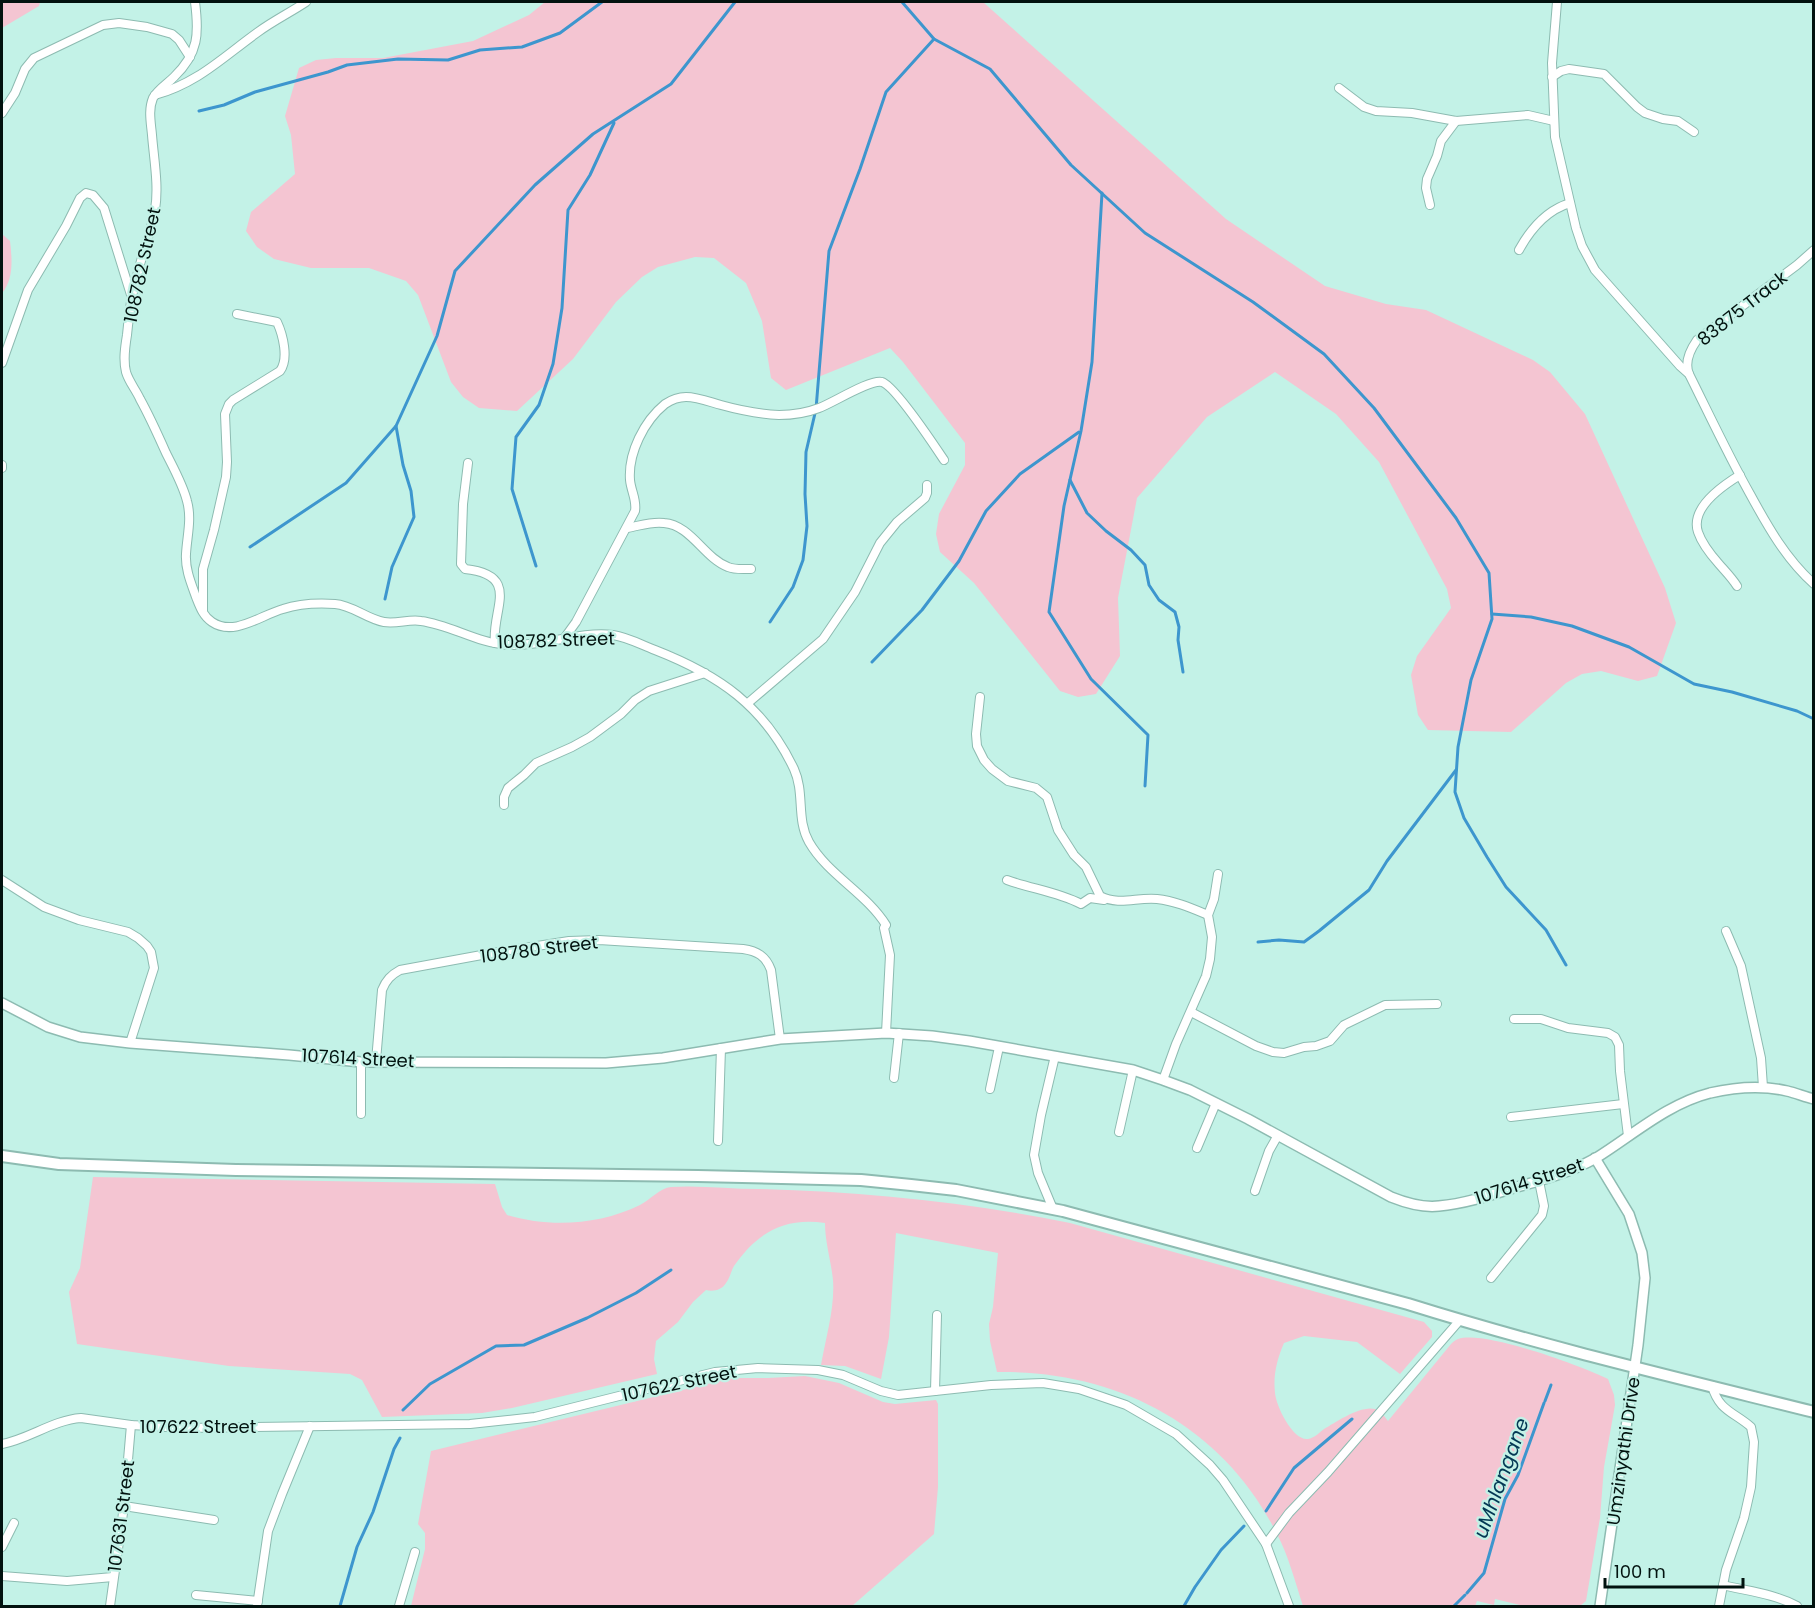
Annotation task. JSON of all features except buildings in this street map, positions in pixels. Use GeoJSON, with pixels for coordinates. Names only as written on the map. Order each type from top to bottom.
{"type":"FeatureCollection","features":[{"type":"Feature","properties":{"kind":"main road"},"geometry":{"type":"LineString","coordinates":[[2,1156],[59,1164],[236,1170],[861,1180],[956,1190],[1053,1209],[1634,1367],[1814,1412]]}},
{"type":"Feature","properties":{"kind":"street"},"geometry":{"type":"LineString","coordinates":[[155,95],[176,76],[196,46],[198,18],[195,2]]}},
{"type":"Feature","properties":{"kind":"street"},"geometry":{"type":"LineString","coordinates":[[155,95],[170,91],[204,74],[259,31],[306,2]]}},
{"type":"Feature","properties":{"kind":"street"},"geometry":{"type":"LineString","coordinates":[[1557,2],[1552,77],[1555,137],[1582,246],[1595,270],[1689,374],[1771,532],[1797,570],[1814,584]]}},
{"type":"Feature","properties":{"kind":"street"},"geometry":{"type":"LineString","coordinates":[[2,113],[15,93],[25,69],[34,58],[108,23],[147,27],[172,34],[179,40],[190,57]]}},
{"type":"Feature","properties":{"kind":"street"},"geometry":{"type":"LineString","coordinates":[[1552,77],[1569,69],[1604,74],[1645,113],[1678,121],[1694,132]]}},
{"type":"Feature","properties":{"kind":"street"},"geometry":{"type":"LineString","coordinates":[[1339,88],[1370,110],[1412,113],[1456,121],[1528,115],[1554,122]]}},
{"type":"Feature","properties":{"kind":"street","name":"108782 Street"},"geometry":{"type":"LineString","coordinates":[[155,95],[150,117],[157,191],[156,207],[135,280],[124,355],[126,372],[181,484],[188,503],[187,571],[203,612],[209,620],[221,627],[237,627],[283,608],[339,604],[368,618],[384,622],[417,620],[508,645],[611,635],[677,659],[705,673],[748,703],[759,715],[786,754],[796,775],[801,822],[808,840],[816,853],[880,915],[886,925],[884,928],[890,955],[886,1033]]}},
{"type":"Feature","properties":{"kind":"street"},"geometry":{"type":"LineString","coordinates":[[1430,205],[1426,188],[1430,170],[1441,141],[1456,121]]}},
{"type":"Feature","properties":{"kind":"street"},"geometry":{"type":"LineString","coordinates":[[2,363],[28,290],[80,198],[86,193],[93,195],[104,208],[132,299]]}},
{"type":"Feature","properties":{"kind":"street"},"geometry":{"type":"LineString","coordinates":[[1519,250],[1532,231],[1552,211],[1570,203]]}},
{"type":"Feature","properties":{"kind":"street","name":"83875 Track"},"geometry":{"type":"LineString","coordinates":[[1689,374],[1686,364],[1697,340],[1797,266],[1814,250]]}},
{"type":"Feature","properties":{"kind":"street"},"geometry":{"type":"LineString","coordinates":[[203,612],[203,569],[226,477],[225,414],[233,400],[280,371],[284,365],[282,340],[276,322],[237,314]]}},
{"type":"Feature","properties":{"kind":"street"},"geometry":{"type":"LineString","coordinates":[[563,640],[576,622],[636,508],[630,479],[633,449],[654,415],[666,403],[678,397],[687,396],[735,408],[777,415],[800,414],[819,408],[871,383],[881,382],[888,386],[903,403],[944,460]]}},
{"type":"Feature","properties":{"kind":"street"},"geometry":{"type":"LineString","coordinates":[[468,463],[463,504],[461,564],[465,569],[488,574],[499,588],[500,605],[494,634],[495,643]]}},
{"type":"Feature","properties":{"kind":"street"},"geometry":{"type":"LineString","coordinates":[[1737,586],[1703,543],[1696,520],[1701,510],[1722,486],[1740,476]]}},
{"type":"Feature","properties":{"kind":"street"},"geometry":{"type":"LineString","coordinates":[[748,703],[823,639],[855,592],[880,543],[897,522],[927,496],[927,485]]}},
{"type":"Feature","properties":{"kind":"street"},"geometry":{"type":"LineString","coordinates":[[627,528],[653,523],[666,523],[679,527],[713,558],[727,567],[751,569]]}},
{"type":"Feature","properties":{"kind":"street"},"geometry":{"type":"LineString","coordinates":[[504,805],[504,797],[508,788],[536,763],[590,737],[649,691],[705,673]]}},
{"type":"Feature","properties":{"kind":"street"},"geometry":{"type":"LineString","coordinates":[[980,697],[976,734],[977,746],[984,760],[992,770],[1008,781],[1036,789],[1047,797],[1058,830],[1074,855],[1086,867],[1100,896],[1108,900]]}},
{"type":"Feature","properties":{"kind":"street"},"geometry":{"type":"LineString","coordinates":[[1163,1080],[1206,976],[1212,937],[1208,915],[1214,899],[1218,874]]}},
{"type":"Feature","properties":{"kind":"street"},"geometry":{"type":"LineString","coordinates":[[2,880],[44,907],[79,920],[128,932],[147,946],[151,952],[154,968],[130,1043]]}},
{"type":"Feature","properties":{"kind":"street"},"geometry":{"type":"LineString","coordinates":[[1007,880],[1029,888],[1054,892],[1081,904],[1090,898],[1115,902],[1157,899],[1184,905],[1208,915]]}},
{"type":"Feature","properties":{"kind":"street"},"geometry":{"type":"LineString","coordinates":[[1726,932],[1741,966],[1761,1058],[1763,1087]]}},
{"type":"Feature","properties":{"kind":"street","name":"108780 Street"},"geometry":{"type":"LineString","coordinates":[[376,1061],[382,990],[385,982],[393,974],[400,970],[569,941],[599,940],[743,949],[758,953],[766,960],[771,970],[780,1039]]}},
{"type":"Feature","properties":{"kind":"street","name":"107614 Street"},"geometry":{"type":"LineString","coordinates":[[2,1003],[48,1027],[80,1037],[361,1062],[606,1063],[663,1058],[780,1039],[886,1033],[950,1039],[1133,1070],[1163,1080],[1216,1103],[1380,1191],[1416,1205],[1440,1206],[1463,1202],[1539,1181],[1574,1168],[1595,1158],[1681,1103],[1692,1099],[1737,1088],[1763,1087],[1814,1099]]}},
{"type":"Feature","properties":{"kind":"street"},"geometry":{"type":"LineString","coordinates":[[1191,1012],[1256,1046],[1284,1053],[1330,1041],[1344,1025],[1385,1005],[1437,1004]]}},
{"type":"Feature","properties":{"kind":"street"},"geometry":{"type":"LineString","coordinates":[[1514,1019],[1542,1019],[1568,1028],[1608,1033],[1615,1037],[1619,1045],[1623,1104],[1628,1136]]}},
{"type":"Feature","properties":{"kind":"street"},"geometry":{"type":"LineString","coordinates":[[894,1078],[899,1033]]}},
{"type":"Feature","properties":{"kind":"street"},"geometry":{"type":"LineString","coordinates":[[990,1089],[999,1047]]}},
{"type":"Feature","properties":{"kind":"street"},"geometry":{"type":"LineString","coordinates":[[718,1141],[721,1048]]}},
{"type":"Feature","properties":{"kind":"street"},"geometry":{"type":"LineString","coordinates":[[1053,1209],[1038,1173],[1034,1155],[1055,1056]]}},
{"type":"Feature","properties":{"kind":"street"},"geometry":{"type":"LineString","coordinates":[[361,1062],[361,1114]]}},
{"type":"Feature","properties":{"kind":"street"},"geometry":{"type":"LineString","coordinates":[[1119,1132],[1133,1070]]}},
{"type":"Feature","properties":{"kind":"street"},"geometry":{"type":"LineString","coordinates":[[1197,1148],[1216,1103]]}},
{"type":"Feature","properties":{"kind":"street"},"geometry":{"type":"LineString","coordinates":[[1511,1118],[1623,1104]]}},
{"type":"Feature","properties":{"kind":"street"},"geometry":{"type":"LineString","coordinates":[[1255,1191],[1269,1151],[1278,1135]]}},
{"type":"Feature","properties":{"kind":"street","name":"Umzinyathi Drive"},"geometry":{"type":"LineString","coordinates":[[1595,1158],[1629,1214],[1642,1253],[1645,1278],[1600,1606]]}},
{"type":"Feature","properties":{"kind":"street"},"geometry":{"type":"LineString","coordinates":[[1491,1278],[1542,1215],[1544,1206],[1539,1181]]}},
{"type":"Feature","properties":{"kind":"street"},"geometry":{"type":"LineString","coordinates":[[935,1391],[937,1315]]}},
{"type":"Feature","properties":{"kind":"street"},"geometry":{"type":"LineString","coordinates":[[1266,1544],[1289,1513],[1328,1472],[1460,1320]]}},
{"type":"Feature","properties":{"kind":"street","name":"107622 Street"},"geometry":{"type":"LineString","coordinates":[[2,1444],[72,1419],[81,1418],[131,1425],[184,1428],[470,1424],[535,1417],[715,1372],[742,1368],[818,1370],[843,1375],[881,1391],[898,1395],[999,1384],[1043,1383],[1079,1389],[1126,1405],[1176,1434],[1210,1465],[1233,1494],[1266,1544],[1289,1606]]}},
{"type":"Feature","properties":{"kind":"street"},"geometry":{"type":"LineString","coordinates":[[1712,1386],[1720,1405],[1751,1427],[1754,1442],[1751,1487],[1747,1506],[1726,1570],[1719,1606]]}},
{"type":"Feature","properties":{"kind":"street","name":"107631 Street"},"geometry":{"type":"LineString","coordinates":[[110,1606],[124,1506],[131,1425]]}},
{"type":"Feature","properties":{"kind":"street"},"geometry":{"type":"LineString","coordinates":[[196,1595],[257,1604],[268,1531],[310,1426]]}},
{"type":"Feature","properties":{"kind":"street"},"geometry":{"type":"LineString","coordinates":[[124,1506],[214,1520]]}},
{"type":"Feature","properties":{"kind":"street"},"geometry":{"type":"LineString","coordinates":[[2,1547],[14,1523]]}},
{"type":"Feature","properties":{"kind":"street"},"geometry":{"type":"LineString","coordinates":[[399,1606],[415,1552]]}},
{"type":"Feature","properties":{"kind":"street"},"geometry":{"type":"LineString","coordinates":[[2,1576],[67,1581],[113,1577]]}},
{"type":"Feature","properties":{"kind":"street"},"geometry":{"type":"LineString","coordinates":[[1723,1585],[1759,1593],[1797,1606]]}},
{"type":"Feature","properties":{"kind":"shaded area"},"geometry":{"type":"Polygon","coordinates":[[[2,2],[40,2],[39,6],[2,28],[2,2]]]}},
{"type":"Feature","properties":{"kind":"shaded area"},"geometry":{"type":"Polygon","coordinates":[[[545,2],[983,2],[1226,219],[1325,286],[1386,304],[1426,310],[1533,360],[1550,372],[1585,414],[1665,588],[1676,623],[1657,676],[1638,681],[1601,671],[1582,674],[1566,683],[1511,732],[1428,730],[1418,715],[1411,675],[1417,656],[1451,608],[1447,589],[1379,462],[1336,414],[1275,372],[1207,417],[1137,498],[1118,598],[1120,656],[1096,694],[1078,697],[1060,691],[974,583],[940,552],[936,534],[939,514],[965,465],[965,443],[903,362],[890,348],[786,390],[771,378],[762,321],[746,283],[714,258],[695,257],[658,267],[642,277],[616,302],[573,359],[517,411],[479,408],[463,397],[451,382],[418,295],[406,281],[369,268],[311,268],[274,259],[257,247],[246,231],[251,212],[295,174],[291,135],[285,116],[299,68],[316,60],[383,58],[473,41],[529,15],[545,2]]]}},
{"type":"Feature","properties":{"kind":"shaded area"},"geometry":{"type":"Polygon","coordinates":[[[2,234],[10,241],[12,261],[9,281],[2,293],[2,234]]]}},
{"type":"Feature","properties":{"kind":"shaded area"},"geometry":{"type":"Polygon","coordinates":[[[93,1177],[495,1184],[507,1215],[557,1223],[591,1220],[624,1212],[671,1187],[797,1190],[915,1199],[993,1209],[1070,1223],[1424,1322],[1432,1331],[1432,1337],[1400,1374],[1357,1342],[1304,1336],[1284,1343],[1275,1373],[1276,1399],[1291,1429],[1302,1438],[1308,1439],[1363,1409],[1375,1409],[1388,1421],[1457,1339],[1471,1338],[1510,1344],[1556,1358],[1608,1379],[1614,1395],[1615,1405],[1604,1467],[1600,1518],[1586,1601],[1580,1606],[1524,1606],[1495,1599],[1494,1605],[1477,1601],[1475,1606],[1303,1606],[1277,1534],[1254,1496],[1227,1462],[1196,1434],[1161,1411],[1124,1394],[1083,1381],[1041,1374],[997,1372],[990,1341],[989,1324],[993,1307],[998,1253],[896,1233],[889,1337],[881,1379],[845,1366],[821,1365],[831,1311],[833,1280],[825,1223],[810,1222],[784,1225],[762,1236],[743,1254],[722,1287],[712,1291],[706,1290],[693,1302],[678,1322],[656,1341],[654,1359],[657,1374],[482,1413],[382,1417],[362,1380],[350,1374],[229,1366],[77,1344],[69,1292],[80,1268],[93,1177]]]}},
{"type":"Feature","properties":{"kind":"shaded area"},"geometry":{"type":"Polygon","coordinates":[[[805,1376],[839,1383],[883,1402],[895,1404],[936,1400],[938,1404],[938,1487],[934,1534],[852,1606],[411,1606],[425,1549],[425,1533],[418,1524],[431,1451],[732,1378],[805,1376]]]}},
{"type":"Feature","properties":{"kind":"waterway"},"geometry":{"type":"LineString","coordinates":[[199,111],[347,65],[398,59],[448,60],[480,50],[522,47],[560,33],[602,2]]}},
{"type":"Feature","properties":{"kind":"waterway"},"geometry":{"type":"LineString","coordinates":[[250,547],[346,483],[396,426],[437,336],[455,271],[535,185],[593,134],[671,84],[735,2]]}},
{"type":"Feature","properties":{"kind":"waterway"},"geometry":{"type":"LineString","coordinates":[[902,2],[934,39],[990,69],[1071,165],[1145,233],[1253,302],[1324,354],[1374,408],[1456,518],[1489,573],[1492,619],[1471,680],[1458,747],[1455,792],[1464,818],[1506,887],[1546,930],[1566,965]]}},
{"type":"Feature","properties":{"kind":"waterway"},"geometry":{"type":"LineString","coordinates":[[770,622],[793,587],[803,560],[807,526],[806,452],[816,409],[829,251],[886,92],[934,39]]}},
{"type":"Feature","properties":{"kind":"waterway"},"geometry":{"type":"LineString","coordinates":[[536,566],[512,489],[516,437],[539,405],[553,364],[562,308],[568,210],[590,175],[614,123]]}},
{"type":"Feature","properties":{"kind":"waterway"},"geometry":{"type":"LineString","coordinates":[[1102,193],[1092,362],[1081,431],[1064,506],[1049,612],[1091,679],[1148,735],[1145,786]]}},
{"type":"Feature","properties":{"kind":"waterway"},"geometry":{"type":"LineString","coordinates":[[385,599],[392,567],[414,517],[411,491],[403,465],[396,426]]}},
{"type":"Feature","properties":{"kind":"waterway"},"geometry":{"type":"LineString","coordinates":[[872,662],[922,610],[959,561],[986,511],[1020,474],[1079,432]]}},
{"type":"Feature","properties":{"kind":"waterway"},"geometry":{"type":"LineString","coordinates":[[1070,480],[1087,513],[1131,550],[1145,565],[1149,585],[1159,600],[1175,612],[1179,627],[1178,640],[1183,672]]}},
{"type":"Feature","properties":{"kind":"waterway"},"geometry":{"type":"LineString","coordinates":[[1492,614],[1531,617],[1572,626],[1629,647],[1694,684],[1732,692],[1797,711],[1814,719]]}},
{"type":"Feature","properties":{"kind":"waterway"},"geometry":{"type":"LineString","coordinates":[[1258,942],[1279,940],[1304,942],[1369,890],[1387,861],[1456,770]]}},
{"type":"Feature","properties":{"kind":"waterway"},"geometry":{"type":"LineString","coordinates":[[403,1410],[430,1384],[496,1346],[524,1345],[587,1318],[636,1293],[671,1270]]}},
{"type":"Feature","properties":{"kind":"waterway","name":"uMhlangane"},"geometry":{"type":"LineString","coordinates":[[1545,1401],[1551,1385]]}},
{"type":"Feature","properties":{"kind":"waterway","name":"uMhlangane"},"geometry":{"type":"LineString","coordinates":[[1467,1593],[1484,1573],[1505,1499],[1518,1475],[1544,1403]]}},
{"type":"Feature","properties":{"kind":"waterway"},"geometry":{"type":"LineString","coordinates":[[1266,1511],[1294,1468],[1352,1419]]}},
{"type":"Feature","properties":{"kind":"waterway"},"geometry":{"type":"LineString","coordinates":[[340,1606],[357,1547],[373,1512],[394,1449],[400,1438]]}},
{"type":"Feature","properties":{"kind":"waterway"},"geometry":{"type":"LineString","coordinates":[[1184,1606],[1221,1550],[1244,1526]]}},
{"type":"Feature","properties":{"kind":"waterway","name":"uMhlangane"},"geometry":{"type":"LineString","coordinates":[[1454,1606],[1465,1595]]}}]}
